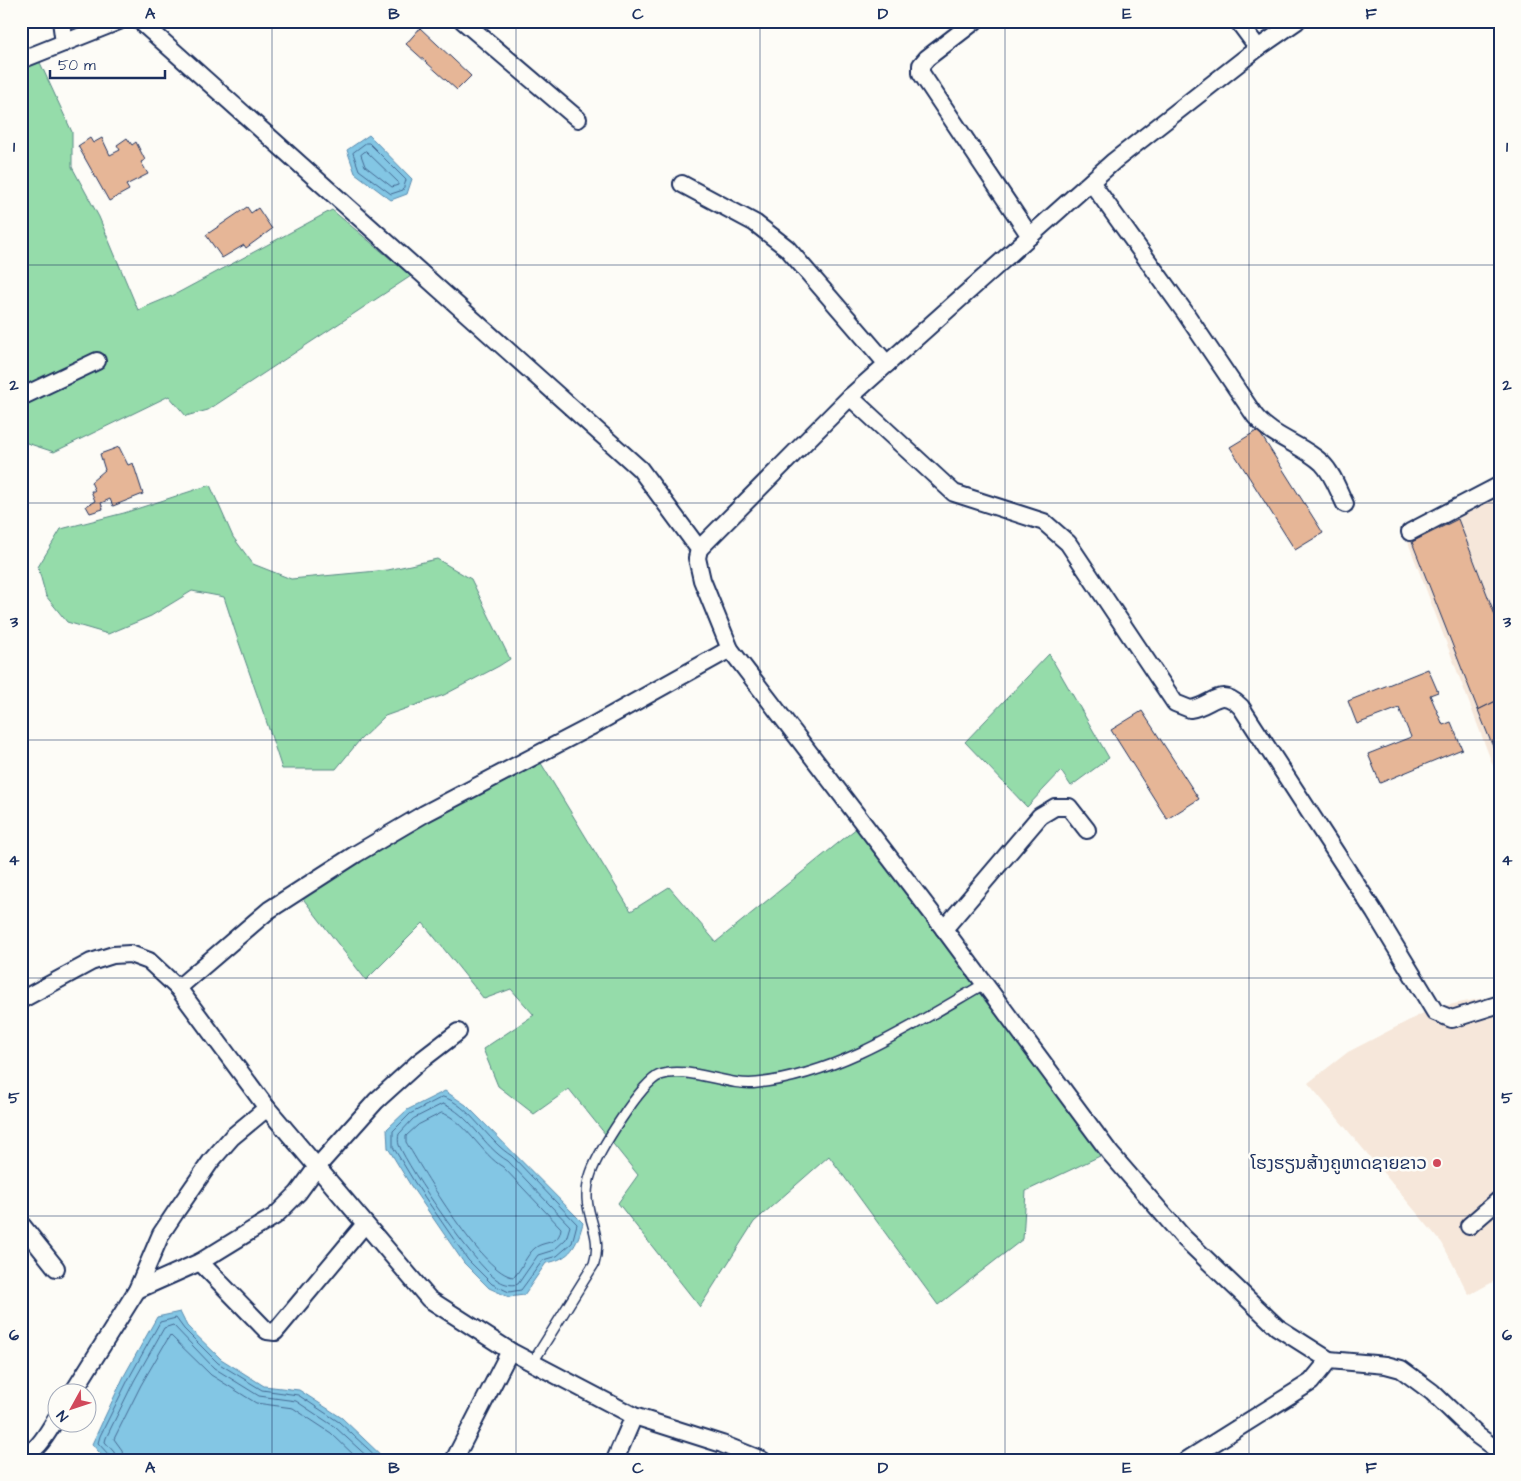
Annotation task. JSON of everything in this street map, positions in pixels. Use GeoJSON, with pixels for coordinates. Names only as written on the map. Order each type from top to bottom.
{"type":"FeatureCollection","features":[{"type":"Feature","properties":{"kind":"street"},"geometry":{"type":"LineString","coordinates":[[61,21],[64,43]]}},
{"type":"Feature","properties":{"kind":"street"},"geometry":{"type":"LineString","coordinates":[[21,60],[119,21]]}},
{"type":"Feature","properties":{"kind":"street"},"geometry":{"type":"LineString","coordinates":[[140,21],[640,469],[699,549]]}},
{"type":"Feature","properties":{"kind":"street"},"geometry":{"type":"LineString","coordinates":[[463,21],[578,119]]}},
{"type":"Feature","properties":{"kind":"street"},"geometry":{"type":"LineString","coordinates":[[975,21],[927,58],[921,65],[921,72],[1030,236]]}},
{"type":"Feature","properties":{"kind":"street"},"geometry":{"type":"LineString","coordinates":[[1238,21],[1258,48]]}},
{"type":"Feature","properties":{"kind":"street"},"geometry":{"type":"LineString","coordinates":[[1297,21],[1258,48],[1114,161],[850,397],[699,549],[697,558],[700,574],[730,649],[944,929],[1110,1153],[1183,1237],[1277,1327],[1329,1360],[1386,1365],[1401,1369],[1432,1392],[1478,1436],[1500,1452]]}},
{"type":"Feature","properties":{"kind":"street"},"geometry":{"type":"LineString","coordinates":[[1091,182],[1189,319],[1255,416],[1268,429],[1322,463],[1329,471],[1345,504]]}},
{"type":"Feature","properties":{"kind":"street"},"geometry":{"type":"LineString","coordinates":[[682,184],[755,223],[787,248],[887,364]]}},
{"type":"Feature","properties":{"kind":"street"},"geometry":{"type":"LineString","coordinates":[[21,397],[97,361]]}},
{"type":"Feature","properties":{"kind":"street"},"geometry":{"type":"LineString","coordinates":[[850,397],[954,493],[1031,516],[1056,531],[1074,551],[1175,703],[1190,709],[1214,699],[1227,698],[1241,708],[1375,913],[1435,1012],[1452,1020],[1500,1004]]}},
{"type":"Feature","properties":{"kind":"street"},"geometry":{"type":"LineString","coordinates":[[1410,532],[1500,485]]}},
{"type":"Feature","properties":{"kind":"street"},"geometry":{"type":"LineString","coordinates":[[178,988],[269,910],[356,854],[424,814],[590,727],[730,649]]}},
{"type":"Feature","properties":{"kind":"street"},"geometry":{"type":"LineString","coordinates":[[944,929],[1040,816],[1055,807],[1069,807],[1087,830]]}},
{"type":"Feature","properties":{"kind":"street"},"geometry":{"type":"LineString","coordinates":[[21,1000],[91,962],[113,955],[130,954],[149,962],[178,988],[267,1108],[429,1299],[510,1351],[634,1416],[722,1444],[762,1460]]}},
{"type":"Feature","properties":{"kind":"street"},"geometry":{"type":"LineString","coordinates":[[138,1290],[200,1262],[275,1216],[298,1193],[317,1167],[376,1101],[418,1062],[458,1032]]}},
{"type":"Feature","properties":{"kind":"street"},"geometry":{"type":"LineString","coordinates":[[78,1384],[138,1290],[161,1234],[211,1161],[232,1137],[267,1108]]}},
{"type":"Feature","properties":{"kind":"street"},"geometry":{"type":"LineString","coordinates":[[1469,1226],[1500,1199]]}},
{"type":"Feature","properties":{"kind":"street"},"geometry":{"type":"LineString","coordinates":[[21,1224],[56,1268]]}},
{"type":"Feature","properties":{"kind":"street"},"geometry":{"type":"LineString","coordinates":[[200,1262],[267,1331],[275,1332],[365,1224]]}},
{"type":"Feature","properties":{"kind":"street"},"geometry":{"type":"LineString","coordinates":[[454,1460],[510,1351]]}},
{"type":"Feature","properties":{"kind":"street"},"geometry":{"type":"LineString","coordinates":[[1187,1460],[1311,1382],[1329,1360]]}},
{"type":"Feature","properties":{"kind":"street"},"geometry":{"type":"LineString","coordinates":[[615,1460],[634,1416]]}},
{"type":"Feature","properties":{"kind":"street"},"geometry":{"type":"LineString","coordinates":[[23,1457],[37,1446],[48,1430]]}},
{"type":"Feature","properties":{"kind":"lane"},"geometry":{"type":"LineString","coordinates":[[534,1362],[594,1264],[598,1252],[597,1238],[587,1208],[586,1190],[591,1171],[614,1128],[647,1084],[658,1076],[672,1072],[750,1084],[787,1080],[830,1066],[888,1039],[984,984]]}},
{"type":"Feature","properties":{"kind":"shaded area"},"geometry":{"type":"Polygon","coordinates":[[[1500,494],[1500,784],[1408,542],[1500,494]]]}},
{"type":"Feature","properties":{"kind":"shaded area","name":"ໂຮງຮຽນສ້າງຄູຫາດຊາຍຂາວ"},"geometry":{"type":"Polygon","coordinates":[[[1500,995],[1500,1278],[1469,1295],[1442,1243],[1308,1083],[1348,1052],[1433,1008],[1500,995]]]}},
{"type":"Feature","properties":{"kind":"green space"},"geometry":{"type":"Polygon","coordinates":[[[36,54],[72,132],[72,167],[99,217],[138,310],[174,295],[332,210],[411,276],[208,410],[186,416],[169,396],[54,452],[27,443],[21,446],[21,60],[36,54]]]}},
{"type":"Feature","properties":{"kind":"green space"},"geometry":{"type":"Polygon","coordinates":[[[210,485],[233,537],[253,564],[291,579],[388,570],[437,559],[471,579],[510,659],[444,695],[385,716],[359,741],[336,769],[282,769],[224,597],[192,591],[151,616],[108,634],[67,622],[46,596],[38,567],[61,529],[124,513],[210,485]]]}},
{"type":"Feature","properties":{"kind":"green space"},"geometry":{"type":"Polygon","coordinates":[[[1049,654],[1109,758],[1071,786],[1061,771],[1027,807],[965,742],[1049,654]]]}},
{"type":"Feature","properties":{"kind":"green space"},"geometry":{"type":"Polygon","coordinates":[[[536,755],[631,911],[669,887],[716,942],[858,827],[1102,1155],[1026,1191],[1023,1239],[938,1305],[829,1156],[754,1222],[700,1307],[618,1203],[638,1175],[569,1089],[534,1114],[498,1086],[483,1049],[534,1015],[511,989],[484,999],[423,923],[366,980],[297,891],[536,755]]]}},
{"type":"Feature","properties":{"kind":"water"},"geometry":{"type":"Polygon","coordinates":[[[369,135],[412,179],[407,194],[391,200],[355,173],[347,150],[369,135]]]}},
{"type":"Feature","properties":{"kind":"water"},"geometry":{"type":"Polygon","coordinates":[[[445,1091],[466,1105],[583,1223],[572,1250],[555,1261],[546,1263],[524,1295],[509,1297],[489,1288],[464,1263],[411,1186],[388,1148],[387,1129],[407,1110],[445,1091]]]}},
{"type":"Feature","properties":{"kind":"water"},"geometry":{"type":"Polygon","coordinates":[[[180,1312],[187,1326],[221,1359],[264,1386],[299,1390],[342,1418],[386,1460],[106,1460],[92,1444],[124,1376],[157,1317],[180,1312]]]}},
{"type":"Feature","properties":{"kind":"building"},"geometry":{"type":"Polygon","coordinates":[[[420,28],[471,76],[457,90],[406,44],[420,28]]]}},
{"type":"Feature","properties":{"kind":"building"},"geometry":{"type":"Polygon","coordinates":[[[90,138],[93,143],[102,138],[110,155],[120,150],[117,145],[127,138],[132,145],[136,142],[145,160],[141,162],[148,174],[126,185],[129,190],[109,201],[78,146],[90,138]]]}},
{"type":"Feature","properties":{"kind":"building"},"geometry":{"type":"Polygon","coordinates":[[[247,207],[251,213],[258,208],[272,229],[246,248],[244,245],[222,258],[206,235],[247,207]]]}},
{"type":"Feature","properties":{"kind":"building"},"geometry":{"type":"Polygon","coordinates":[[[1258,430],[1323,533],[1295,550],[1230,447],[1258,430]]]}},
{"type":"Feature","properties":{"kind":"building"},"geometry":{"type":"Polygon","coordinates":[[[119,447],[128,465],[133,463],[143,494],[113,506],[110,499],[101,503],[103,509],[90,513],[86,506],[95,501],[91,491],[95,491],[91,482],[105,470],[100,454],[119,447]]]}},
{"type":"Feature","properties":{"kind":"building"},"geometry":{"type":"Polygon","coordinates":[[[1458,519],[1500,628],[1500,699],[1478,710],[1412,542],[1458,519]]]}},
{"type":"Feature","properties":{"kind":"building"},"geometry":{"type":"Polygon","coordinates":[[[1428,669],[1438,692],[1430,695],[1443,725],[1451,722],[1462,749],[1380,783],[1368,754],[1411,737],[1399,708],[1357,724],[1348,701],[1428,669]]]}},
{"type":"Feature","properties":{"kind":"building"},"geometry":{"type":"Polygon","coordinates":[[[1498,700],[1500,738],[1491,742],[1478,710],[1498,700]]]}},
{"type":"Feature","properties":{"kind":"building"},"geometry":{"type":"Polygon","coordinates":[[[1142,711],[1199,799],[1167,819],[1111,730],[1142,711]]]}},
{"type":"Feature","properties":{"kind":"building"},"geometry":{"type":"Polygon","coordinates":[[[1500,738],[1500,762],[1491,742],[1500,738]]]}},
{"type":"Feature","properties":{"kind":"place","name":"ໂຮງຮຽນສ້າງຄູຫາດຊາຍຂາວ"},"geometry":{"type":"Point","coordinates":[1437,1163]}}]}
